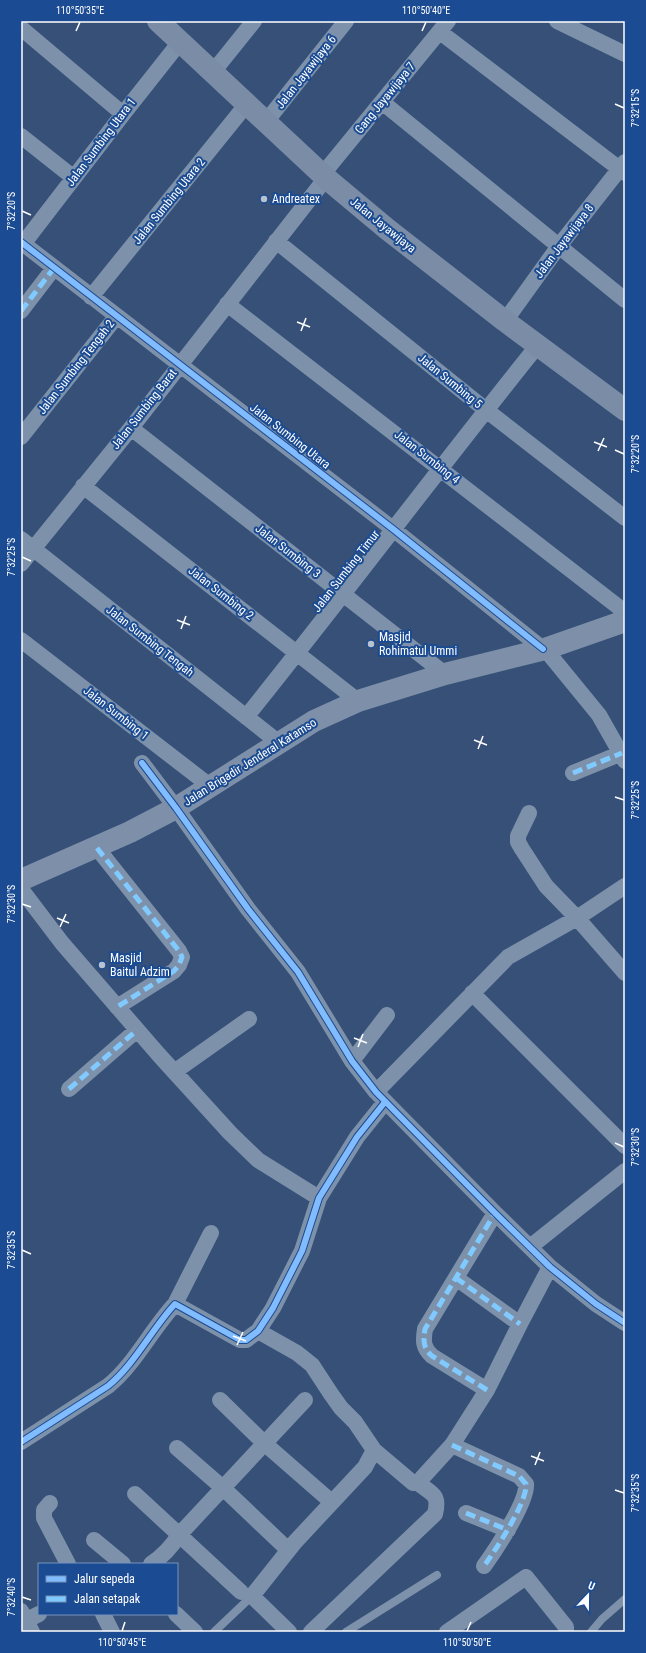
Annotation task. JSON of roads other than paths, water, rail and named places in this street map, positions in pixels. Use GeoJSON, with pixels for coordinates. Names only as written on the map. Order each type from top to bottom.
{"type":"FeatureCollection","features":[{"type":"Feature","properties":{"kind":"highway","name":"Jalan Brigadir Jenderal Katamso"},"geometry":{"type":"LineString","coordinates":[[21,880],[97,848],[176,808],[278,742],[314,721],[358,701],[445,674],[544,649],[625,621]]}},
{"type":"Feature","properties":{"kind":"main road","name":"Jalan Jayawijaya"},"geometry":{"type":"LineString","coordinates":[[158,21],[265,123],[324,176],[387,229],[505,321],[624,406]]}},
{"type":"Feature","properties":{"kind":"street"},"geometry":{"type":"LineString","coordinates":[[213,72],[254,21]]}},
{"type":"Feature","properties":{"kind":"street","name":"Jalan Jayawijaya 6"},"geometry":{"type":"LineString","coordinates":[[265,123],[346,21]]}},
{"type":"Feature","properties":{"kind":"street"},"geometry":{"type":"LineString","coordinates":[[557,21],[625,54]]}},
{"type":"Feature","properties":{"kind":"street"},"geometry":{"type":"LineString","coordinates":[[444,26],[623,168]]}},
{"type":"Feature","properties":{"kind":"street","name":"Gang Jayawijaya 7"},"geometry":{"type":"LineString","coordinates":[[324,176],[444,26]]}},
{"type":"Feature","properties":{"kind":"street"},"geometry":{"type":"LineString","coordinates":[[21,28],[123,114]]}},
{"type":"Feature","properties":{"kind":"street","name":"Jalan Sumbing Utara 1"},"geometry":{"type":"LineString","coordinates":[[22,243],[180,42]]}},
{"type":"Feature","properties":{"kind":"street"},"geometry":{"type":"LineString","coordinates":[[382,102],[625,300]]}},
{"type":"Feature","properties":{"kind":"street","name":"Jalan Sumbing Utara 2"},"geometry":{"type":"LineString","coordinates":[[91,297],[246,105]]}},
{"type":"Feature","properties":{"kind":"street"},"geometry":{"type":"LineString","coordinates":[[21,136],[74,178]]}},
{"type":"Feature","properties":{"kind":"street","name":"Jalan Jayawijaya 8"},"geometry":{"type":"LineString","coordinates":[[505,321],[559,246],[623,168]]}},
{"type":"Feature","properties":{"kind":"street","name":"Jalan Sumbing Barat"},"geometry":{"type":"LineString","coordinates":[[21,564],[27,544],[83,486],[130,428],[276,241],[324,176]]}},
{"type":"Feature","properties":{"kind":"street","name":"Jalan Sumbing 5"},"geometry":{"type":"LineString","coordinates":[[276,241],[486,410],[625,518]]}},
{"type":"Feature","properties":{"kind":"street","name":"Jalan Sumbing Utara"},"geometry":{"type":"LineString","coordinates":[[22,243],[392,529],[544,649],[599,715],[623,757]]}},
{"type":"Feature","properties":{"kind":"street"},"geometry":{"type":"LineString","coordinates":[[21,311],[54,268]]}},
{"type":"Feature","properties":{"kind":"street","name":"Jalan Sumbing 4"},"geometry":{"type":"LineString","coordinates":[[227,304],[625,612]]}},
{"type":"Feature","properties":{"kind":"street","name":"Jalan Sumbing Tengah 2"},"geometry":{"type":"LineString","coordinates":[[21,437],[116,317]]}},
{"type":"Feature","properties":{"kind":"street","name":"Jalan Sumbing Timur"},"geometry":{"type":"LineString","coordinates":[[246,717],[298,653],[392,529],[538,345]]}},
{"type":"Feature","properties":{"kind":"street","name":"Jalan Sumbing 3"},"geometry":{"type":"LineString","coordinates":[[130,428],[445,674]]}},
{"type":"Feature","properties":{"kind":"street","name":"Jalan Sumbing 2"},"geometry":{"type":"LineString","coordinates":[[83,486],[358,701]]}},
{"type":"Feature","properties":{"kind":"street","name":"Jalan Sumbing Tengah"},"geometry":{"type":"LineString","coordinates":[[27,544],[278,742]]}},
{"type":"Feature","properties":{"kind":"street","name":"Jalan Sumbing 1"},"geometry":{"type":"LineString","coordinates":[[21,640],[210,786]]}},
{"type":"Feature","properties":{"kind":"street"},"geometry":{"type":"LineString","coordinates":[[573,773],[623,757]]}},
{"type":"Feature","properties":{"kind":"street"},"geometry":{"type":"LineString","coordinates":[[142,763],[248,909],[298,972],[352,1061],[381,1097],[550,1267],[596,1304],[625,1323]]}},
{"type":"Feature","properties":{"kind":"street"},"geometry":{"type":"LineString","coordinates":[[529,813],[518,836],[518,842],[522,849],[546,886],[577,918],[625,973]]}},
{"type":"Feature","properties":{"kind":"street"},"geometry":{"type":"LineString","coordinates":[[97,848],[179,951],[182,957],[179,965],[174,971],[117,1007]]}},
{"type":"Feature","properties":{"kind":"street"},"geometry":{"type":"LineString","coordinates":[[175,1304],[240,1340],[246,1340],[258,1331],[273,1308],[302,1251],[319,1198],[381,1097],[472,993],[508,957],[577,918],[625,886]]}},
{"type":"Feature","properties":{"kind":"street"},"geometry":{"type":"LineString","coordinates":[[21,889],[62,943],[174,1072],[230,1133],[258,1160],[319,1198]]}},
{"type":"Feature","properties":{"kind":"street"},"geometry":{"type":"LineString","coordinates":[[472,993],[625,1146]]}},
{"type":"Feature","properties":{"kind":"street"},"geometry":{"type":"LineString","coordinates":[[352,1061],[387,1015]]}},
{"type":"Feature","properties":{"kind":"street"},"geometry":{"type":"LineString","coordinates":[[174,1072],[249,1019]]}},
{"type":"Feature","properties":{"kind":"street"},"geometry":{"type":"LineString","coordinates":[[69,1089],[138,1030]]}},
{"type":"Feature","properties":{"kind":"street"},"geometry":{"type":"LineString","coordinates":[[530,1247],[625,1171]]}},
{"type":"Feature","properties":{"kind":"street"},"geometry":{"type":"LineString","coordinates":[[487,1390],[432,1356],[424,1345],[425,1330],[495,1213]]}},
{"type":"Feature","properties":{"kind":"street"},"geometry":{"type":"LineString","coordinates":[[21,1442],[108,1386],[121,1375],[161,1320],[175,1304],[211,1233]]}},
{"type":"Feature","properties":{"kind":"street"},"geometry":{"type":"LineString","coordinates":[[418,1483],[452,1444],[487,1390],[550,1267]]}},
{"type":"Feature","properties":{"kind":"street"},"geometry":{"type":"LineString","coordinates":[[456,1278],[520,1324]]}},
{"type":"Feature","properties":{"kind":"street"},"geometry":{"type":"LineString","coordinates":[[258,1331],[297,1353],[312,1365],[341,1408],[356,1422],[374,1450],[414,1483],[418,1483],[436,1497],[438,1504],[435,1514],[311,1632]]}},
{"type":"Feature","properties":{"kind":"street"},"geometry":{"type":"LineString","coordinates":[[220,1400],[264,1443],[327,1498]]}},
{"type":"Feature","properties":{"kind":"street"},"geometry":{"type":"LineString","coordinates":[[152,1563],[163,1556],[172,1547],[179,1535],[305,1400]]}},
{"type":"Feature","properties":{"kind":"street"},"geometry":{"type":"LineString","coordinates":[[452,1444],[519,1476],[524,1480],[526,1489],[525,1493],[508,1530],[484,1566]]}},
{"type":"Feature","properties":{"kind":"street"},"geometry":{"type":"LineString","coordinates":[[177,1448],[223,1488],[283,1545]]}},
{"type":"Feature","properties":{"kind":"street"},"geometry":{"type":"LineString","coordinates":[[247,1594],[365,1467],[374,1450]]}},
{"type":"Feature","properties":{"kind":"street"},"geometry":{"type":"LineString","coordinates":[[135,1494],[289,1632]]}},
{"type":"Feature","properties":{"kind":"street"},"geometry":{"type":"LineString","coordinates":[[50,1503],[44,1510],[44,1518],[67,1563]]}},
{"type":"Feature","properties":{"kind":"street"},"geometry":{"type":"LineString","coordinates":[[466,1513],[508,1530]]}},
{"type":"Feature","properties":{"kind":"street"},"geometry":{"type":"LineString","coordinates":[[94,1540],[122,1563]]}},
{"type":"Feature","properties":{"kind":"street"},"geometry":{"type":"LineString","coordinates":[[448,1632],[526,1576],[566,1627],[566,1632]]}},
{"type":"Feature","properties":{"kind":"street"},"geometry":{"type":"LineString","coordinates":[[104,1615],[112,1632]]}},
{"type":"Feature","properties":{"kind":"street"},"geometry":{"type":"LineString","coordinates":[[177,1615],[195,1632]]}},
{"type":"Feature","properties":{"kind":"lane"},"geometry":{"type":"LineString","coordinates":[[346,1632],[437,1575]]}},
{"type":"Feature","properties":{"kind":"lane"},"geometry":{"type":"LineString","coordinates":[[214,1632],[247,1594]]}},
{"type":"Feature","properties":{"kind":"lane"},"geometry":{"type":"LineString","coordinates":[[591,1632],[602,1619],[625,1599]]}},
{"type":"Feature","properties":{"kind":"place","name":"Andreatex"},"geometry":{"type":"Point","coordinates":[264,199]}},
{"type":"Feature","properties":{"kind":"place","name":"Masjid Rohimatul Ummi"},"geometry":{"type":"Point","coordinates":[371,644]}},
{"type":"Feature","properties":{"kind":"place","name":"Masjid Baitul Adzim"},"geometry":{"type":"Point","coordinates":[102,965]}}]}
